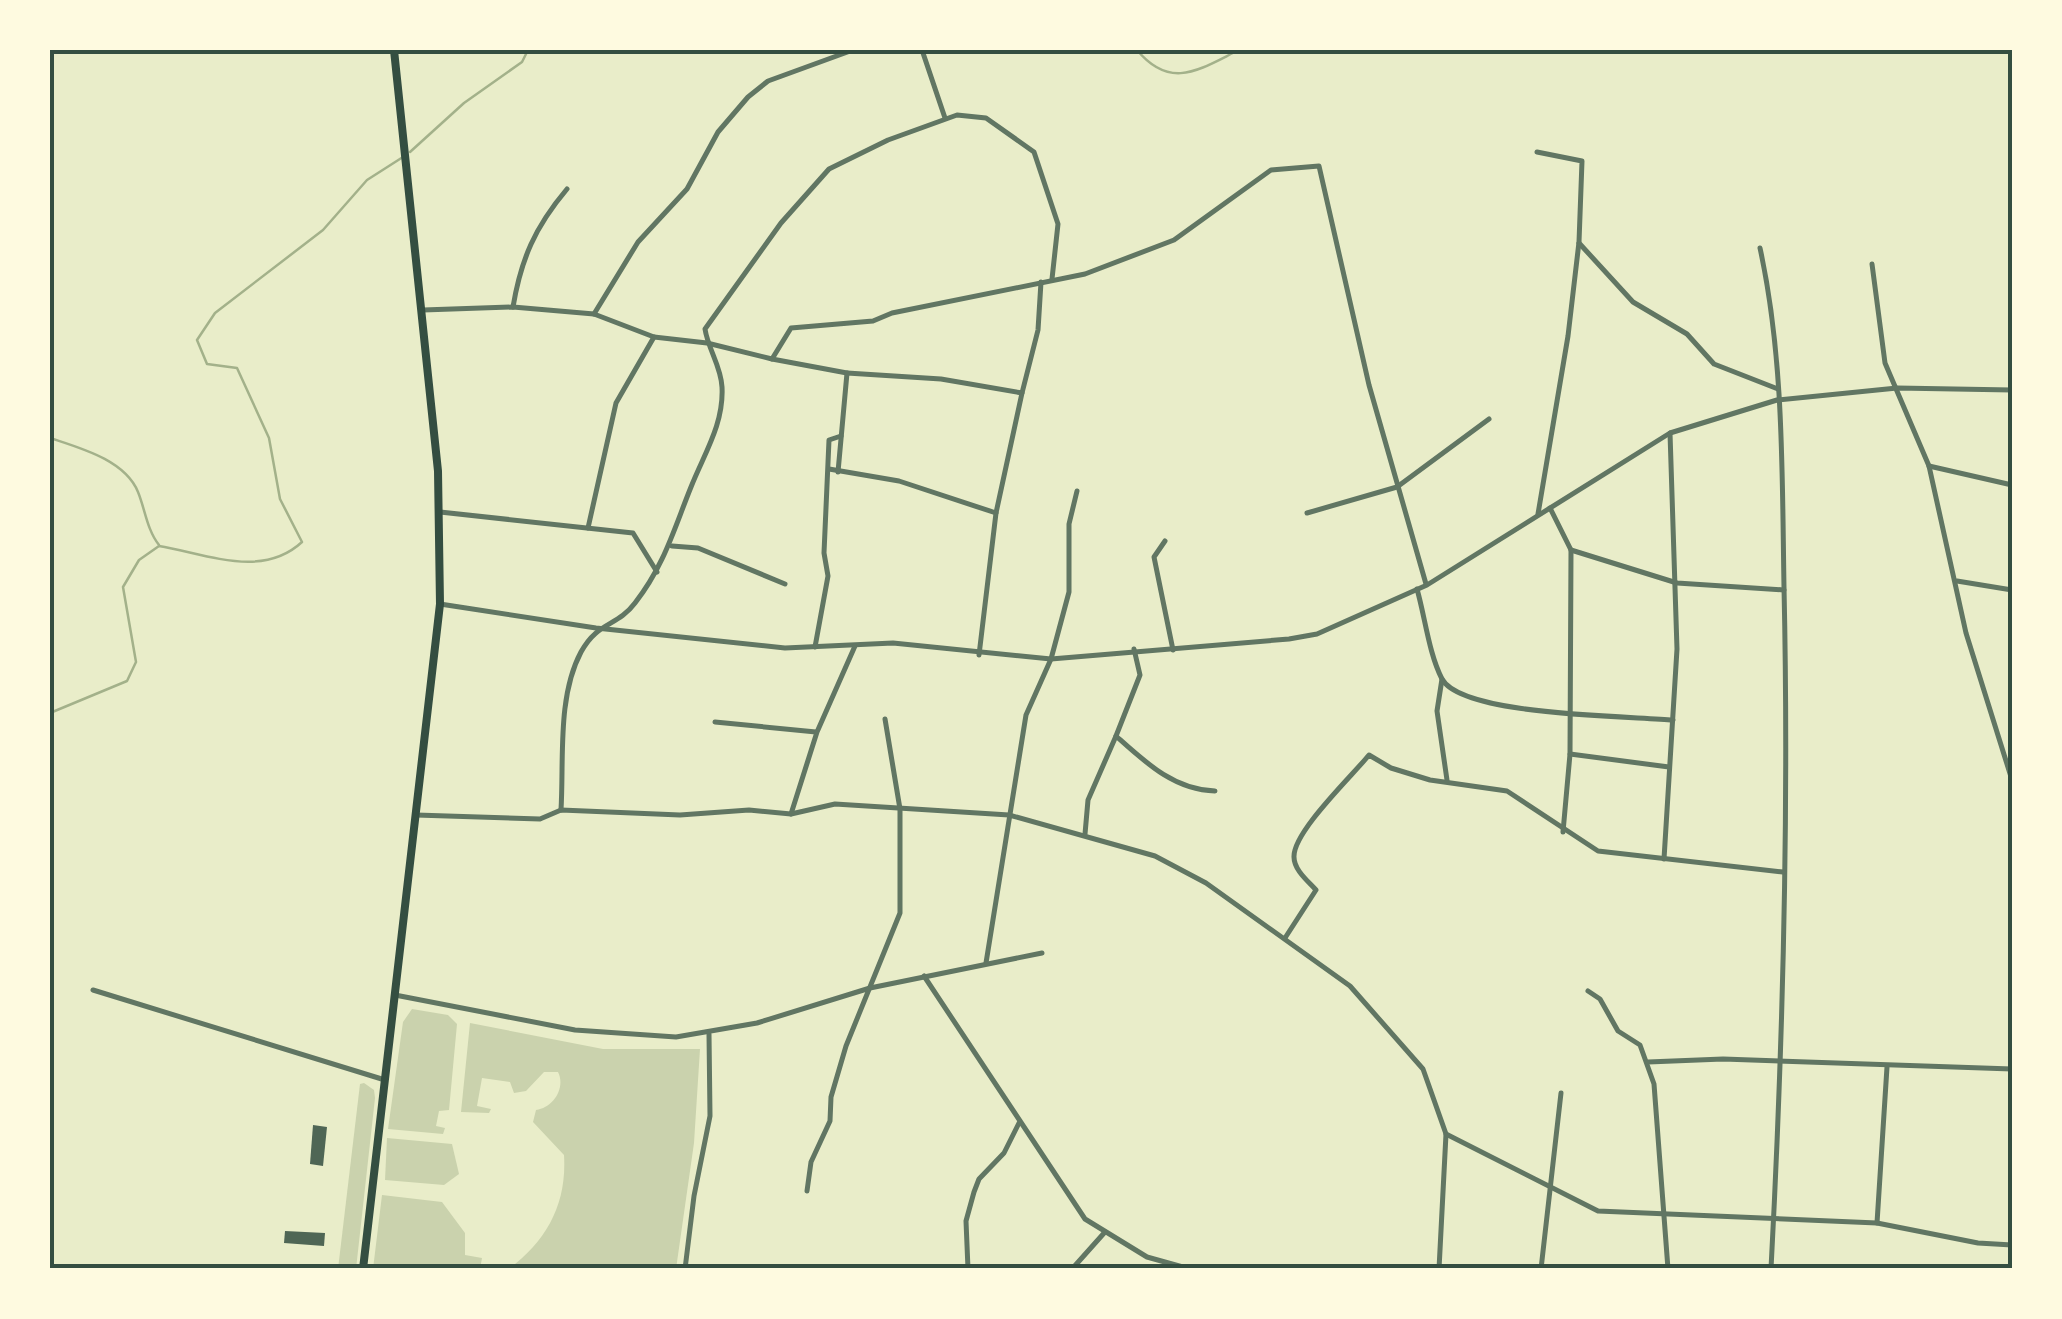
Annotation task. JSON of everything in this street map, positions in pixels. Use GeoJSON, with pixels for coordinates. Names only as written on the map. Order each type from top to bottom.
{"type":"FeatureCollection","features":[{"type":"Feature","properties":{"kind":"highway"},"geometry":{"type":"LineString","coordinates":[[363,1269],[440,604],[440,512],[394,50]]}},
{"type":"Feature","properties":{"kind":"street"},"geometry":{"type":"LineString","coordinates":[[594,314],[638,242],[687,189],[734,112],[768,81],[853,50]]}},
{"type":"Feature","properties":{"kind":"street"},"geometry":{"type":"LineString","coordinates":[[922,50],[945,118]]}},
{"type":"Feature","properties":{"kind":"street"},"geometry":{"type":"LineString","coordinates":[[561,810],[568,688],[579,655],[596,628],[630,610],[657,572],[672,546],[704,453],[716,439],[722,390],[705,329],[726,294],[829,170],[945,118],[986,118],[1034,152],[1058,224],[1052,279]]}},
{"type":"Feature","properties":{"kind":"street"},"geometry":{"type":"LineString","coordinates":[[1537,152],[1582,161],[1579,242],[1555,434],[1538,515]]}},
{"type":"Feature","properties":{"kind":"street"},"geometry":{"type":"LineString","coordinates":[[772,359],[791,328],[873,321],[892,312],[954,304],[1085,274],[1174,240],[1270,170],[1319,166],[1426,585]]}},
{"type":"Feature","properties":{"kind":"street"},"geometry":{"type":"LineString","coordinates":[[513,308],[520,269],[533,232],[567,189]]}},
{"type":"Feature","properties":{"kind":"street"},"geometry":{"type":"LineString","coordinates":[[1579,242],[1633,302],[1687,334],[1714,364],[1778,389]]}},
{"type":"Feature","properties":{"kind":"street"},"geometry":{"type":"LineString","coordinates":[[1760,248],[1770,294],[1778,389],[1784,590],[1784,872],[1771,1269]]}},
{"type":"Feature","properties":{"kind":"street"},"geometry":{"type":"LineString","coordinates":[[1872,264],[1886,363],[1929,466],[1974,663],[2012,780]]}},
{"type":"Feature","properties":{"kind":"street"},"geometry":{"type":"LineString","coordinates":[[979,655],[996,512],[1038,330],[1041,282]]}},
{"type":"Feature","properties":{"kind":"street"},"geometry":{"type":"LineString","coordinates":[[420,310],[513,308],[594,314],[654,337],[707,343],[847,373],[941,379],[1022,392]]}},
{"type":"Feature","properties":{"kind":"street"},"geometry":{"type":"LineString","coordinates":[[588,528],[616,403],[654,337]]}},
{"type":"Feature","properties":{"kind":"street"},"geometry":{"type":"LineString","coordinates":[[838,472],[847,373]]}},
{"type":"Feature","properties":{"kind":"street"},"geometry":{"type":"LineString","coordinates":[[440,604],[596,628],[785,648],[893,643],[979,655],[1051,659],[1317,634],[1426,585],[1670,433],[1777,400],[1897,388],[2012,391]]}},
{"type":"Feature","properties":{"kind":"street"},"geometry":{"type":"LineString","coordinates":[[1306,513],[1398,487],[1489,419]]}},
{"type":"Feature","properties":{"kind":"street"},"geometry":{"type":"LineString","coordinates":[[1664,858],[1674,720],[1677,583],[1670,433]]}},
{"type":"Feature","properties":{"kind":"street"},"geometry":{"type":"LineString","coordinates":[[815,647],[828,576],[824,553],[829,440],[842,436]]}},
{"type":"Feature","properties":{"kind":"street"},"geometry":{"type":"LineString","coordinates":[[1929,466],[2012,485]]}},
{"type":"Feature","properties":{"kind":"street"},"geometry":{"type":"LineString","coordinates":[[829,469],[899,481],[996,512]]}},
{"type":"Feature","properties":{"kind":"street"},"geometry":{"type":"LineString","coordinates":[[986,962],[1026,714],[1051,659],[1069,592],[1069,524],[1077,490]]}},
{"type":"Feature","properties":{"kind":"street"},"geometry":{"type":"LineString","coordinates":[[1550,508],[1571,550],[1570,754],[1563,832]]}},
{"type":"Feature","properties":{"kind":"street"},"geometry":{"type":"LineString","coordinates":[[440,512],[633,533],[657,572]]}},
{"type":"Feature","properties":{"kind":"street"},"geometry":{"type":"LineString","coordinates":[[1166,541],[1154,557],[1173,650]]}},
{"type":"Feature","properties":{"kind":"street"},"geometry":{"type":"LineString","coordinates":[[672,546],[698,548],[785,584]]}},
{"type":"Feature","properties":{"kind":"street"},"geometry":{"type":"LineString","coordinates":[[1571,550],[1677,583],[1784,590]]}},
{"type":"Feature","properties":{"kind":"street"},"geometry":{"type":"LineString","coordinates":[[1957,580],[2012,590]]}},
{"type":"Feature","properties":{"kind":"street"},"geometry":{"type":"LineString","coordinates":[[1417,589],[1442,680],[1437,711],[1448,781]]}},
{"type":"Feature","properties":{"kind":"street"},"geometry":{"type":"LineString","coordinates":[[791,814],[817,732],[855,646]]}},
{"type":"Feature","properties":{"kind":"street"},"geometry":{"type":"LineString","coordinates":[[1085,834],[1088,800],[1140,674],[1134,649]]}},
{"type":"Feature","properties":{"kind":"street"},"geometry":{"type":"LineString","coordinates":[[1442,680],[1455,692],[1492,704],[1674,720]]}},
{"type":"Feature","properties":{"kind":"street"},"geometry":{"type":"LineString","coordinates":[[807,1191],[811,1162],[830,1121],[831,1097],[846,1046],[900,913],[900,809],[885,719]]}},
{"type":"Feature","properties":{"kind":"street"},"geometry":{"type":"LineString","coordinates":[[715,722],[817,732]]}},
{"type":"Feature","properties":{"kind":"street"},"geometry":{"type":"LineString","coordinates":[[1116,736],[1175,782],[1215,792]]}},
{"type":"Feature","properties":{"kind":"street"},"geometry":{"type":"LineString","coordinates":[[1570,754],[1670,767]]}},
{"type":"Feature","properties":{"kind":"street"},"geometry":{"type":"LineString","coordinates":[[1285,938],[1316,890],[1296,868],[1293,855],[1303,833],[1369,755],[1391,768],[1507,791],[1563,832],[1598,851],[1784,872]]}},
{"type":"Feature","properties":{"kind":"street"},"geometry":{"type":"LineString","coordinates":[[416,814],[540,819],[561,810],[680,815],[750,810],[791,814],[835,804],[1009,816],[1156,856],[1206,883],[1350,986],[1423,1070],[1446,1134],[1439,1269]]}},
{"type":"Feature","properties":{"kind":"street"},"geometry":{"type":"LineString","coordinates":[[395,995],[575,1030],[676,1037],[709,1034],[870,988],[1042,953]]}},
{"type":"Feature","properties":{"kind":"street"},"geometry":{"type":"LineString","coordinates":[[924,976],[1085,1219],[1147,1256],[1190,1269]]}},
{"type":"Feature","properties":{"kind":"street"},"geometry":{"type":"LineString","coordinates":[[93,990],[385,1080]]}},
{"type":"Feature","properties":{"kind":"street"},"geometry":{"type":"LineString","coordinates":[[1588,991],[1600,999],[1618,1031],[1640,1045],[1648,1062],[1654,1084],[1668,1269]]}},
{"type":"Feature","properties":{"kind":"street"},"geometry":{"type":"LineString","coordinates":[[685,1269],[710,1116],[709,1034]]}},
{"type":"Feature","properties":{"kind":"street"},"geometry":{"type":"LineString","coordinates":[[1648,1062],[1723,1059],[1780,1064],[1934,1064],[2012,1069]]}},
{"type":"Feature","properties":{"kind":"street"},"geometry":{"type":"LineString","coordinates":[[1878,1223],[1887,1067]]}},
{"type":"Feature","properties":{"kind":"street"},"geometry":{"type":"LineString","coordinates":[[1541,1269],[1561,1093]]}},
{"type":"Feature","properties":{"kind":"street"},"geometry":{"type":"LineString","coordinates":[[968,1269],[966,1221],[974,1192],[979,1180],[1004,1153],[1019,1122]]}},
{"type":"Feature","properties":{"kind":"street"},"geometry":{"type":"LineString","coordinates":[[1446,1134],[1598,1211],[1773,1222],[1878,1223],[1978,1244],[2012,1245]]}},
{"type":"Feature","properties":{"kind":"street"},"geometry":{"type":"LineString","coordinates":[[1072,1269],[1105,1232]]}},
{"type":"Feature","properties":{"kind":"green space"},"geometry":{"type":"Polygon","coordinates":[[[412,1009],[448,1015],[457,1024],[449,1110],[439,1111],[436,1126],[445,1128],[443,1134],[388,1129],[403,1022],[412,1009]]]}},
{"type":"Feature","properties":{"kind":"green space"},"geometry":{"type":"Polygon","coordinates":[[[470,1023],[603,1049],[700,1049],[694,1143],[676,1269],[509,1269],[544,1233],[558,1205],[564,1155],[533,1122],[536,1110],[556,1096],[560,1078],[558,1072],[544,1072],[526,1091],[514,1093],[510,1082],[482,1078],[477,1106],[491,1109],[489,1113],[461,1112],[470,1023]]]}},
{"type":"Feature","properties":{"kind":"green space"},"geometry":{"type":"Polygon","coordinates":[[[360,1084],[374,1090],[375,1098],[356,1269],[338,1269],[360,1084]]]}},
{"type":"Feature","properties":{"kind":"green space"},"geometry":{"type":"Polygon","coordinates":[[[387,1138],[452,1144],[459,1174],[444,1185],[385,1180],[387,1138]]]}},
{"type":"Feature","properties":{"kind":"green space"},"geometry":{"type":"Polygon","coordinates":[[[382,1195],[442,1202],[465,1233],[465,1255],[482,1258],[480,1269],[373,1269],[382,1195]]]}},
{"type":"Feature","properties":{"kind":"building"},"geometry":{"type":"Polygon","coordinates":[[[313,1125],[327,1127],[323,1166],[310,1164],[313,1125]]]}},
{"type":"Feature","properties":{"kind":"building"},"geometry":{"type":"Polygon","coordinates":[[[285,1231],[325,1233],[324,1246],[284,1243],[285,1231]]]}},
{"type":"Feature","properties":{"kind":"waterway"},"geometry":{"type":"LineString","coordinates":[[410,152],[464,103],[522,62],[528,50]]}},
{"type":"Feature","properties":{"kind":"waterway"},"geometry":{"type":"LineString","coordinates":[[1137,50],[1150,63],[1174,73],[1199,69],[1239,50]]}},
{"type":"Feature","properties":{"kind":"waterway"},"geometry":{"type":"LineString","coordinates":[[50,713],[127,681],[136,662],[123,587],[139,560],[159,546],[252,562],[286,553],[302,542],[280,499],[269,438],[237,368],[207,364],[197,340],[215,313],[323,230],[367,180],[403,157]]}},
{"type":"Feature","properties":{"kind":"waterway"},"geometry":{"type":"LineString","coordinates":[[50,438],[100,457],[123,471],[138,492],[159,545]]}}]}
